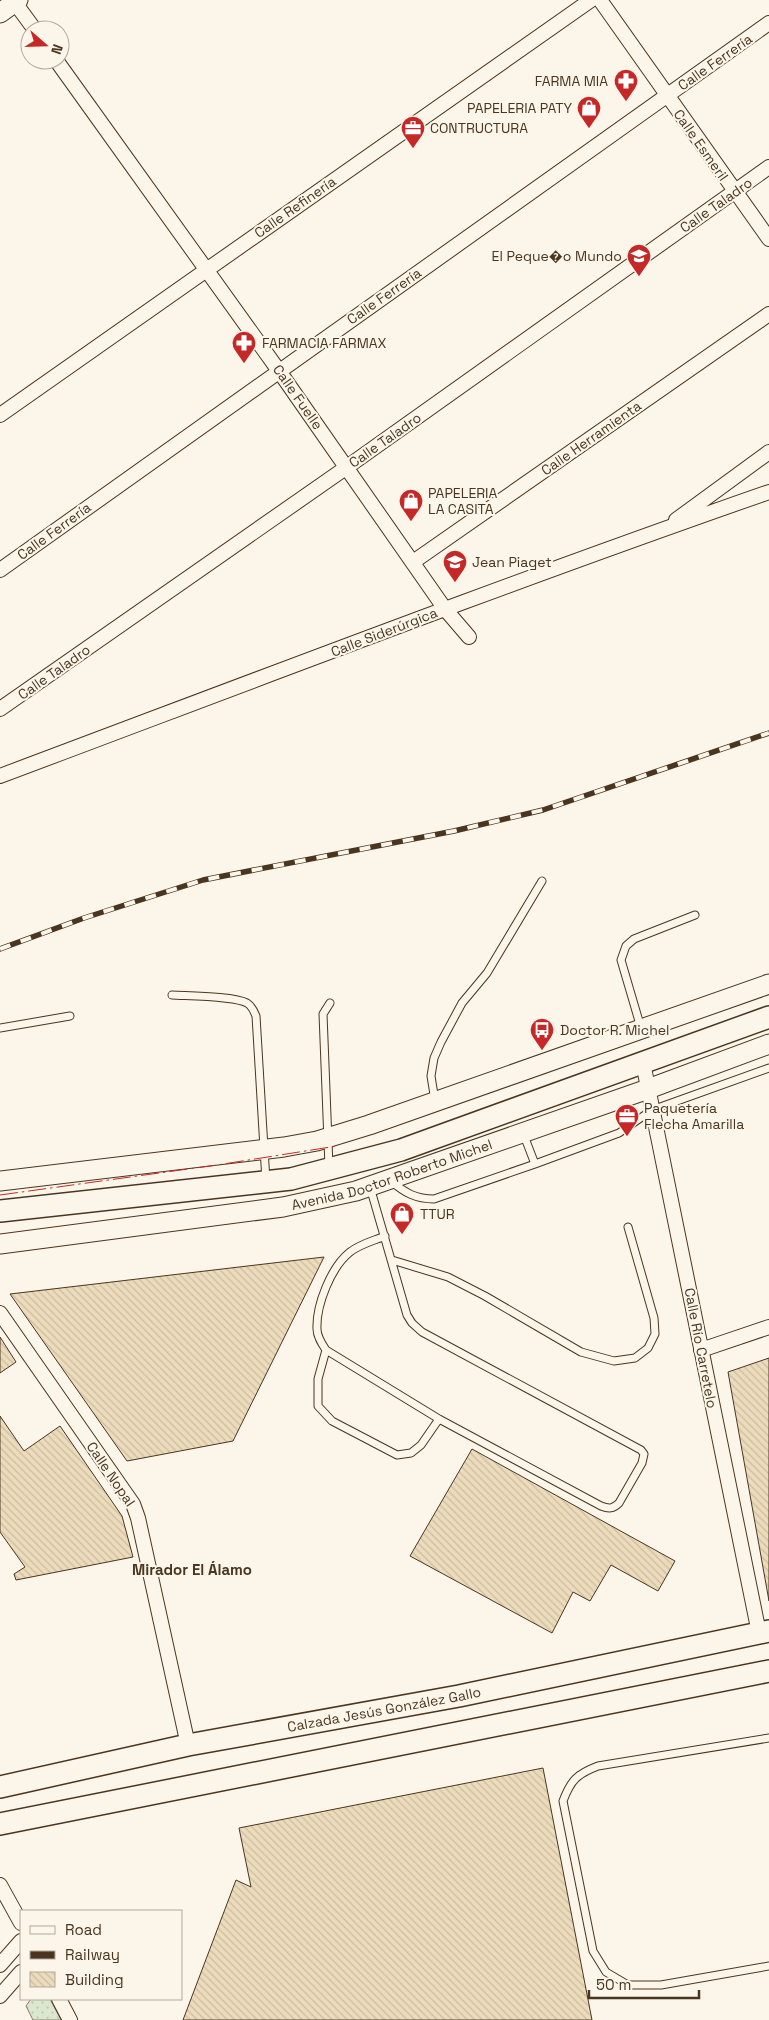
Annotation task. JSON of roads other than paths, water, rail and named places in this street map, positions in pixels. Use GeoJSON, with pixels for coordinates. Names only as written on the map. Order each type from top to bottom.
{"type":"FeatureCollection","features":[{"type":"Feature","properties":{"kind":"main road"},"geometry":{"type":"LineString","coordinates":[[0,1181],[264,1149],[328,1138],[769,984]]}},
{"type":"Feature","properties":{"kind":"main road","name":"Avenida Doctor Roberto Michel"},"geometry":{"type":"LineString","coordinates":[[0,1211],[291,1179],[401,1150],[769,1017]]}},
{"type":"Feature","properties":{"kind":"main road","name":"Avenida Doctor Roberto Michel"},"geometry":{"type":"LineString","coordinates":[[0,1244],[283,1207],[348,1193],[648,1090],[769,1044]]}},
{"type":"Feature","properties":{"kind":"main road","name":"Calzada Jesús González Gallo"},"geometry":{"type":"LineString","coordinates":[[0,1787],[188,1746],[460,1696],[764,1632]]}},
{"type":"Feature","properties":{"kind":"main road"},"geometry":{"type":"LineString","coordinates":[[0,1824],[769,1671]]}},
{"type":"Feature","properties":{"kind":"street","name":"Calle Refinería"},"geometry":{"type":"LineString","coordinates":[[0,415],[591,0]]}},
{"type":"Feature","properties":{"kind":"street","name":"Calle Esmeril"},"geometry":{"type":"LineString","coordinates":[[600,0],[769,239]]}},
{"type":"Feature","properties":{"kind":"street"},"geometry":{"type":"LineString","coordinates":[[12,4],[26,20]]}},
{"type":"Feature","properties":{"kind":"street","name":"Calle Ferrería"},"geometry":{"type":"LineString","coordinates":[[0,570],[769,24]]}},
{"type":"Feature","properties":{"kind":"street","name":"Calle Fuelle"},"geometry":{"type":"LineString","coordinates":[[63,70],[279,371],[445,609],[469,637]]}},
{"type":"Feature","properties":{"kind":"street","name":"Calle Taladro"},"geometry":{"type":"LineString","coordinates":[[0,709],[347,467],[769,167]]}},
{"type":"Feature","properties":{"kind":"street","name":"Calle Herramienta"},"geometry":{"type":"LineString","coordinates":[[413,562],[769,314]]}},
{"type":"Feature","properties":{"kind":"street"},"geometry":{"type":"LineString","coordinates":[[663,529],[769,452]]}},
{"type":"Feature","properties":{"kind":"street","name":"Calle Siderúrgica"},"geometry":{"type":"LineString","coordinates":[[0,776],[445,609],[769,492]]}},
{"type":"Feature","properties":{"kind":"street","name":"Calle Río Carretelo"},"geometry":{"type":"LineString","coordinates":[[643,1063],[701,1350],[764,1632]]}},
{"type":"Feature","properties":{"kind":"street","name":"Calle Nopal"},"geometry":{"type":"LineString","coordinates":[[0,1314],[133,1504],[138,1518],[188,1746]]}},
{"type":"Feature","properties":{"kind":"street"},"geometry":{"type":"LineString","coordinates":[[701,1350],[769,1327]]}},
{"type":"Feature","properties":{"kind":"street"},"geometry":{"type":"LineString","coordinates":[[0,1884],[20,1921]]}},
{"type":"Feature","properties":{"kind":"street"},"geometry":{"type":"LineString","coordinates":[[0,1965],[20,1942]]}},
{"type":"Feature","properties":{"kind":"street"},"geometry":{"type":"LineString","coordinates":[[0,1996],[20,1973]]}},
{"type":"Feature","properties":{"kind":"street"},"geometry":{"type":"LineString","coordinates":[[60,2000],[70,2020]]}},
{"type":"Feature","properties":{"kind":"lane"},"geometry":{"type":"LineString","coordinates":[[435,1102],[431,1076],[434,1058],[440,1042],[462,1004],[487,973],[542,881]]}},
{"type":"Feature","properties":{"kind":"lane"},"geometry":{"type":"LineString","coordinates":[[641,1029],[621,960],[626,946],[634,939],[695,916]]}},
{"type":"Feature","properties":{"kind":"lane"},"geometry":{"type":"LineString","coordinates":[[172,995],[235,1000],[247,1003],[252,1007],[256,1016],[266,1182]]}},
{"type":"Feature","properties":{"kind":"lane"},"geometry":{"type":"LineString","coordinates":[[329,1169],[324,1014],[330,1003]]}},
{"type":"Feature","properties":{"kind":"lane"},"geometry":{"type":"LineString","coordinates":[[0,1028],[70,1016]]}},
{"type":"Feature","properties":{"kind":"lane"},"geometry":{"type":"LineString","coordinates":[[390,1180],[411,1195],[422,1199],[434,1199],[619,1133],[652,1110],[769,1068]]}},
{"type":"Feature","properties":{"kind":"lane"},"geometry":{"type":"LineString","coordinates":[[523,1132],[535,1164]]}},
{"type":"Feature","properties":{"kind":"lane"},"geometry":{"type":"LineString","coordinates":[[370,1186],[385,1236],[392,1260],[407,1315],[412,1323],[422,1332],[638,1448],[644,1454],[644,1458],[619,1503],[611,1508],[606,1508],[439,1419],[326,1350],[320,1341],[317,1330],[318,1309],[328,1282],[348,1253],[361,1245],[385,1236]]}},
{"type":"Feature","properties":{"kind":"lane"},"geometry":{"type":"LineString","coordinates":[[392,1260],[448,1277],[485,1296],[581,1352],[614,1361],[635,1358],[648,1348],[655,1334],[654,1318],[628,1227]]}},
{"type":"Feature","properties":{"kind":"lane"},"geometry":{"type":"LineString","coordinates":[[326,1350],[318,1379],[318,1406],[332,1421],[397,1455],[411,1453],[421,1445],[439,1419]]}},
{"type":"Feature","properties":{"kind":"lane"},"geometry":{"type":"LineString","coordinates":[[769,1738],[598,1766],[582,1772],[570,1784],[563,1801],[593,1952],[606,1972],[628,1985],[661,1985],[769,1966]]}},
{"type":"Feature","properties":{"kind":"railway"},"geometry":{"type":"LineString","coordinates":[[0,949],[84,918],[203,880],[454,831],[543,810],[769,733]]}},
{"type":"Feature","properties":{"kind":"place","name":"FARMA MIA"},"geometry":{"type":"Point","coordinates":[626,102]}},
{"type":"Feature","properties":{"kind":"place","name":"PAPELERIA PATY"},"geometry":{"type":"Point","coordinates":[589,129]}},
{"type":"Feature","properties":{"kind":"place","name":"CONTRUCTURA"},"geometry":{"type":"Point","coordinates":[413,149]}},
{"type":"Feature","properties":{"kind":"place","name":"El Peque�o Mundo"},"geometry":{"type":"Point","coordinates":[639,277]}},
{"type":"Feature","properties":{"kind":"place","name":"FARMACIA FARMAX"},"geometry":{"type":"Point","coordinates":[244,364]}},
{"type":"Feature","properties":{"kind":"place","name":"PAPELERIA LA CASITA"},"geometry":{"type":"Point","coordinates":[411,522]}},
{"type":"Feature","properties":{"kind":"place","name":"Jean Piaget"},"geometry":{"type":"Point","coordinates":[455,583]}},
{"type":"Feature","properties":{"kind":"place","name":"Doctor R. Michel"},"geometry":{"type":"Point","coordinates":[542,1051]}},
{"type":"Feature","properties":{"kind":"place","name":"Paquetería Flecha Amarilla"},"geometry":{"type":"Point","coordinates":[627,1137]}},
{"type":"Feature","properties":{"kind":"place","name":"TTUR"},"geometry":{"type":"Point","coordinates":[402,1235]}},
{"type":"Feature","properties":{"kind":"district","name":"Mirador El Álamo"},"geometry":{"type":"Point","coordinates":[192,1570]}}]}
